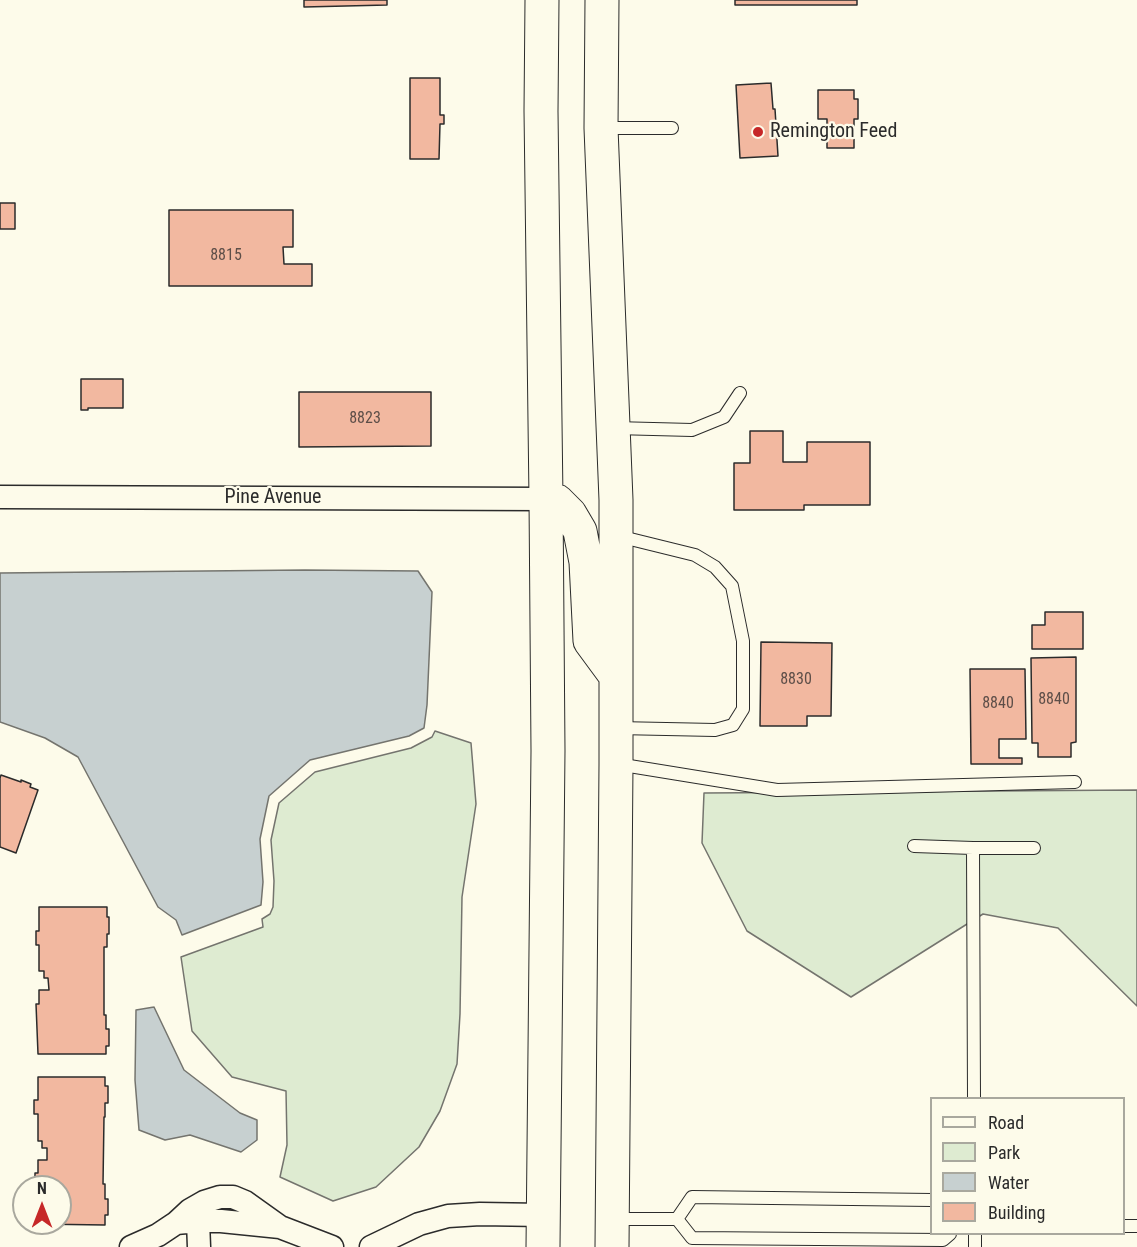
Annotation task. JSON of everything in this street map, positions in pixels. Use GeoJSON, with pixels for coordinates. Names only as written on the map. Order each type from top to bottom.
{"type":"FeatureCollection","features":[{"type":"Feature","properties":{"kind":"main road"},"geometry":{"type":"LineString","coordinates":[[542,0],[541,111],[548,763],[543,1247]]}},
{"type":"Feature","properties":{"kind":"main road"},"geometry":{"type":"LineString","coordinates":[[602,0],[601,128],[616,536],[613,1233]]}},
{"type":"Feature","properties":{"kind":"main road"},"geometry":{"type":"LineString","coordinates":[[546,499],[557,501],[570,514],[580,531],[586,562],[590,641],[615,675]]}},
{"type":"Feature","properties":{"kind":"street","name":"Pine Avenue"},"geometry":{"type":"LineString","coordinates":[[0,497],[546,499]]}},
{"type":"Feature","properties":{"kind":"street"},"geometry":{"type":"LineString","coordinates":[[199,1247],[187,1222],[190,1210],[220,1197],[233,1197],[256,1209],[280,1227],[332,1247]]}},
{"type":"Feature","properties":{"kind":"street"},"geometry":{"type":"LineString","coordinates":[[371,1247],[419,1224],[448,1216],[543,1215]]}},
{"type":"Feature","properties":{"kind":"street"},"geometry":{"type":"LineString","coordinates":[[131,1247],[187,1222]]}},
{"type":"Feature","properties":{"kind":"lane"},"geometry":{"type":"LineString","coordinates":[[601,128],[672,128]]}},
{"type":"Feature","properties":{"kind":"lane"},"geometry":{"type":"LineString","coordinates":[[613,428],[692,430],[724,417],[740,393]]}},
{"type":"Feature","properties":{"kind":"lane"},"geometry":{"type":"LineString","coordinates":[[616,536],[695,555],[715,567],[732,586],[744,641],[744,709],[732,725],[715,730],[616,728]]}},
{"type":"Feature","properties":{"kind":"lane"},"geometry":{"type":"LineString","coordinates":[[616,764],[777,790],[1075,782]]}},
{"type":"Feature","properties":{"kind":"lane"},"geometry":{"type":"LineString","coordinates":[[914,846],[1034,848]]}},
{"type":"Feature","properties":{"kind":"lane"},"geometry":{"type":"LineString","coordinates":[[973,848],[975,1097]]}},
{"type":"Feature","properties":{"kind":"lane"},"geometry":{"type":"LineString","coordinates":[[613,1233],[676,1219],[692,1197],[930,1200]]}},
{"type":"Feature","properties":{"kind":"lane"},"geometry":{"type":"LineString","coordinates":[[676,1219],[692,1238],[943,1240],[948,1235]]}},
{"type":"Feature","properties":{"kind":"lane"},"geometry":{"type":"LineString","coordinates":[[824,1240],[843,1247]]}},
{"type":"Feature","properties":{"kind":"green space"},"geometry":{"type":"Polygon","coordinates":[[[435,731],[471,743],[476,804],[462,897],[457,1064],[440,1111],[419,1147],[376,1187],[333,1201],[280,1177],[287,1145],[286,1091],[232,1077],[192,1031],[181,957],[263,927],[262,919],[270,914],[273,907],[271,840],[279,803],[315,772],[411,748],[432,737],[435,731]]]}},
{"type":"Feature","properties":{"kind":"green space"},"geometry":{"type":"Polygon","coordinates":[[[1137,790],[1137,1006],[1058,928],[983,914],[851,997],[747,931],[702,843],[704,793],[1137,790]]]}},
{"type":"Feature","properties":{"kind":"water"},"geometry":{"type":"Polygon","coordinates":[[[418,571],[432,592],[424,728],[409,736],[310,760],[269,796],[260,839],[263,882],[261,905],[182,935],[176,920],[158,907],[78,757],[45,738],[0,722],[0,573],[418,571]]]}},
{"type":"Feature","properties":{"kind":"water"},"geometry":{"type":"Polygon","coordinates":[[[154,1007],[184,1070],[240,1113],[257,1120],[257,1140],[241,1152],[190,1135],[165,1140],[139,1130],[135,1080],[136,1010],[154,1007]]]}},
{"type":"Feature","properties":{"kind":"building"},"geometry":{"type":"Polygon","coordinates":[[[304,0],[387,0],[387,5],[304,7],[304,0]]]}},
{"type":"Feature","properties":{"kind":"building"},"geometry":{"type":"Polygon","coordinates":[[[735,0],[857,0],[857,5],[735,5],[735,0]]]}},
{"type":"Feature","properties":{"kind":"building"},"geometry":{"type":"Polygon","coordinates":[[[410,78],[440,78],[440,115],[444,115],[444,124],[440,124],[439,159],[410,159],[410,78]]]}},
{"type":"Feature","properties":{"kind":"building","name":"Remington Feed"},"geometry":{"type":"Polygon","coordinates":[[[771,83],[778,156],[740,158],[736,85],[771,83]]]}},
{"type":"Feature","properties":{"kind":"building"},"geometry":{"type":"Polygon","coordinates":[[[818,90],[854,90],[854,99],[858,99],[858,119],[854,119],[854,148],[827,148],[827,119],[818,119],[818,90]]]}},
{"type":"Feature","properties":{"kind":"building"},"geometry":{"type":"Polygon","coordinates":[[[0,203],[15,203],[15,229],[0,229],[0,203]]]}},
{"type":"Feature","properties":{"kind":"building"},"geometry":{"type":"Polygon","coordinates":[[[169,210],[293,210],[293,247],[283,247],[284,264],[312,264],[312,286],[169,286],[169,210]]]}},
{"type":"Feature","properties":{"kind":"building"},"geometry":{"type":"Polygon","coordinates":[[[81,379],[123,379],[123,408],[81,410],[81,379]]]}},
{"type":"Feature","properties":{"kind":"building"},"geometry":{"type":"Polygon","coordinates":[[[299,392],[431,392],[431,446],[299,447],[299,392]]]}},
{"type":"Feature","properties":{"kind":"building"},"geometry":{"type":"Polygon","coordinates":[[[750,431],[783,431],[783,462],[807,462],[807,442],[870,442],[870,505],[804,505],[804,510],[734,510],[734,463],[750,463],[750,431]]]}},
{"type":"Feature","properties":{"kind":"building"},"geometry":{"type":"Polygon","coordinates":[[[1045,612],[1083,612],[1083,649],[1032,649],[1032,625],[1045,625],[1045,612]]]}},
{"type":"Feature","properties":{"kind":"building"},"geometry":{"type":"Polygon","coordinates":[[[761,642],[832,643],[831,716],[807,716],[807,726],[760,726],[761,642]]]}},
{"type":"Feature","properties":{"kind":"building"},"geometry":{"type":"Polygon","coordinates":[[[1076,657],[1076,742],[1071,743],[1071,757],[1038,757],[1038,743],[1032,743],[1031,658],[1076,657]]]}},
{"type":"Feature","properties":{"kind":"building"},"geometry":{"type":"Polygon","coordinates":[[[970,669],[1025,669],[1026,739],[999,739],[999,758],[1022,758],[1022,764],[971,764],[970,669]]]}},
{"type":"Feature","properties":{"kind":"building"},"geometry":{"type":"Polygon","coordinates":[[[1,775],[31,784],[30,787],[38,790],[16,853],[0,847],[1,775]]]}},
{"type":"Feature","properties":{"kind":"building"},"geometry":{"type":"Polygon","coordinates":[[[39,907],[107,907],[109,934],[107,934],[107,947],[104,947],[104,1015],[106,1015],[106,1029],[109,1029],[109,1046],[106,1046],[106,1054],[38,1054],[36,1004],[39,1004],[39,990],[49,990],[48,978],[44,978],[44,971],[39,971],[39,945],[36,945],[36,931],[39,931],[39,907]]]}},
{"type":"Feature","properties":{"kind":"building"},"geometry":{"type":"Polygon","coordinates":[[[38,1077],[105,1077],[105,1086],[108,1086],[108,1103],[105,1103],[104,1117],[103,1184],[105,1184],[105,1199],[108,1199],[108,1215],[105,1215],[105,1225],[72,1225],[72,1175],[35,1175],[38,1173],[38,1160],[47,1160],[47,1148],[42,1148],[42,1141],[38,1141],[38,1114],[34,1114],[34,1100],[38,1100],[38,1077]]]}},
{"type":"Feature","properties":{"kind":"place","name":"Remington Feed"},"geometry":{"type":"Point","coordinates":[758,132]}}]}
